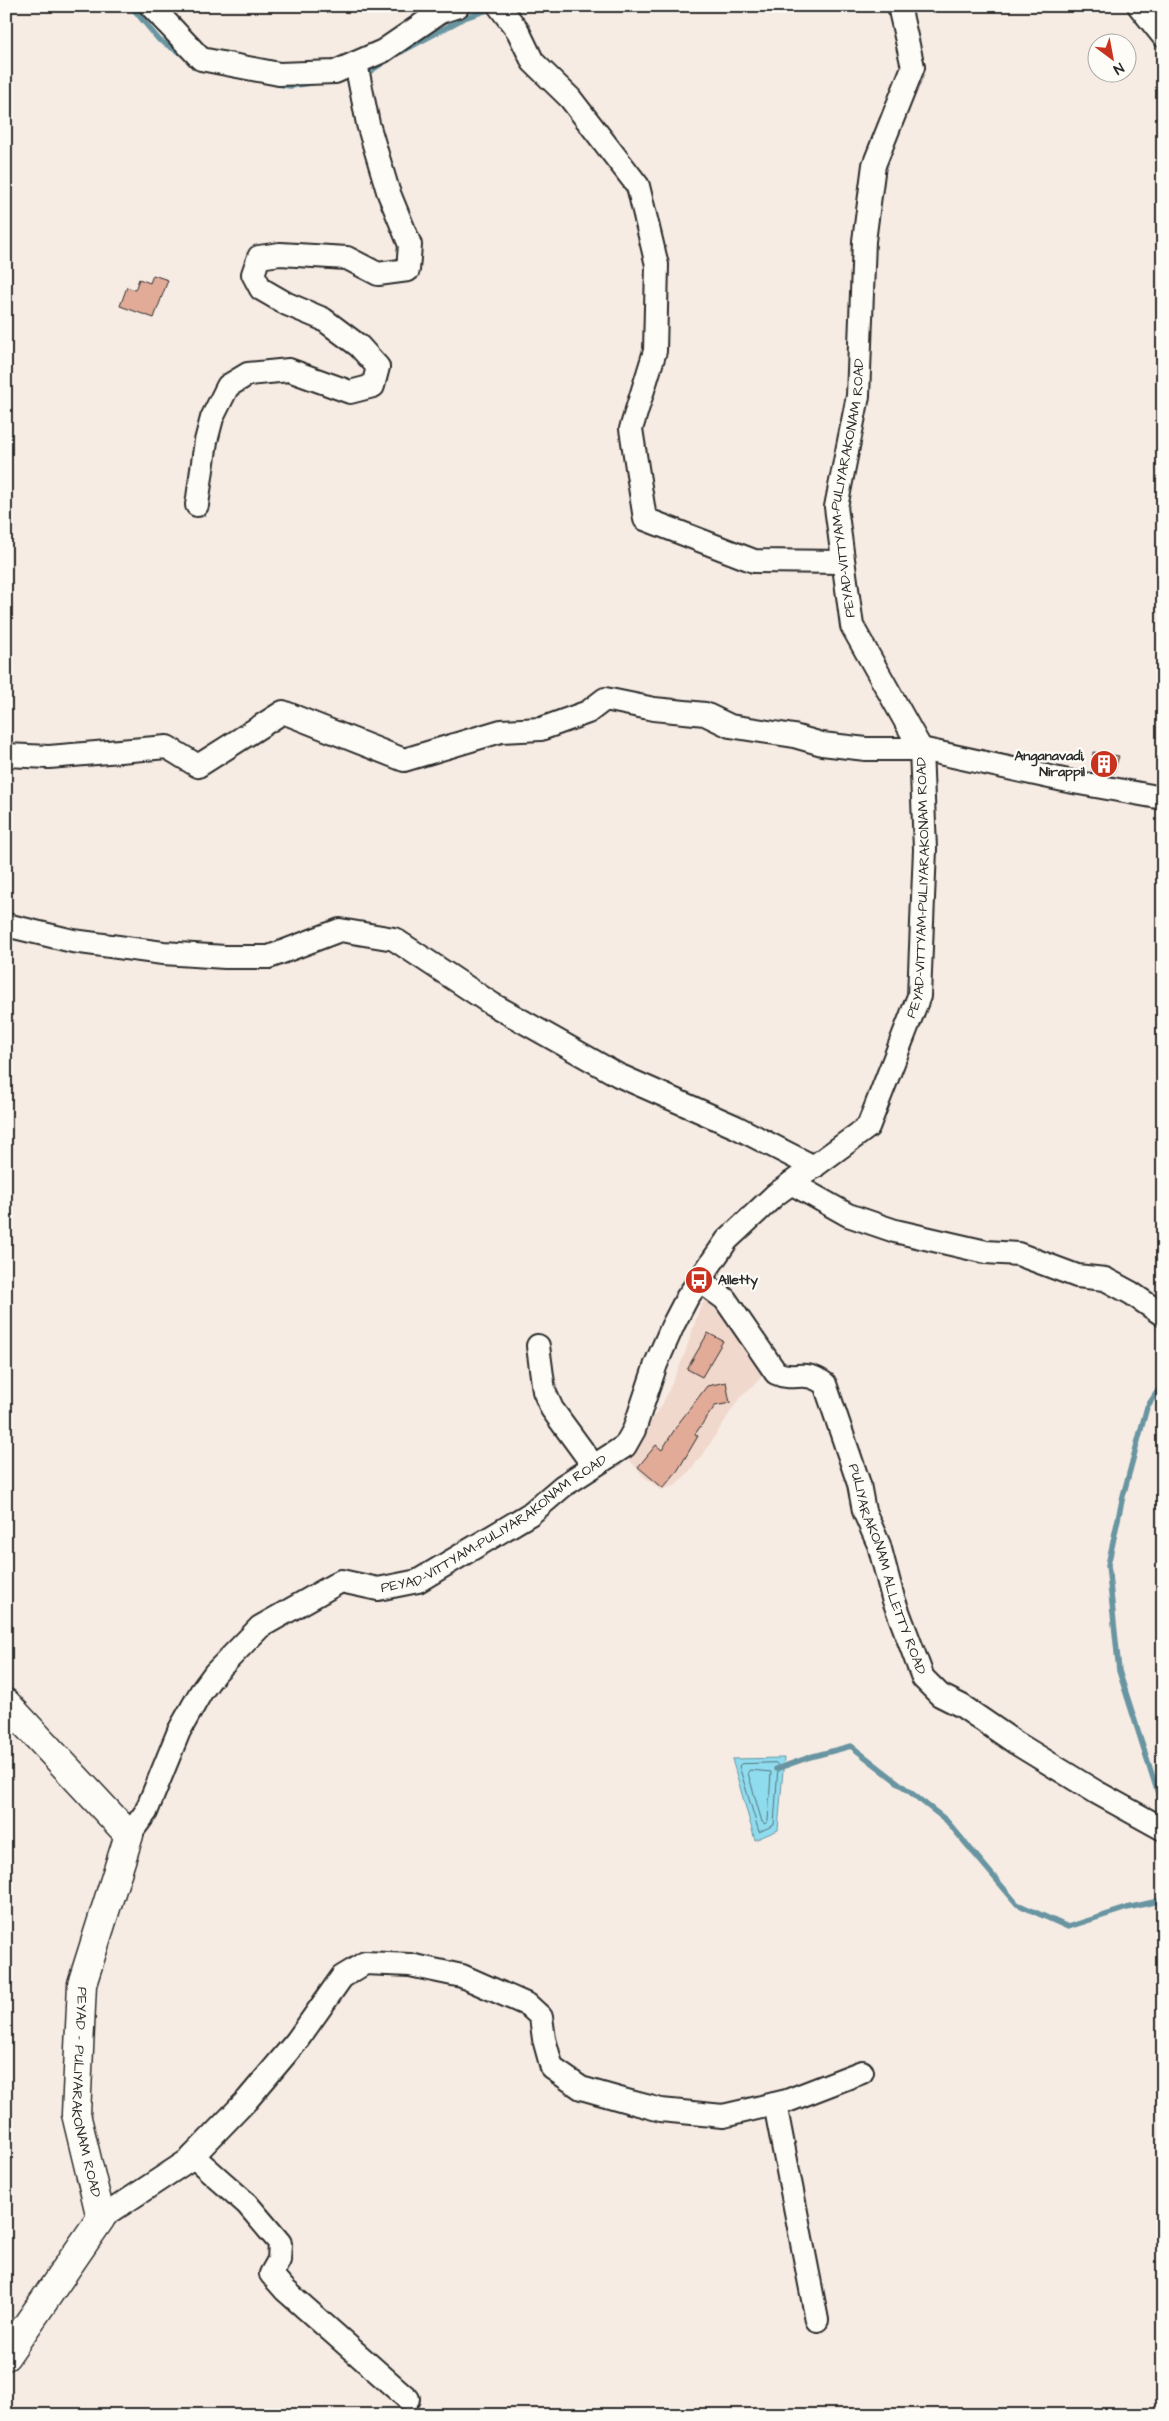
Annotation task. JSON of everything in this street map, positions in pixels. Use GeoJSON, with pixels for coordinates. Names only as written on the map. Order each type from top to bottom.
{"type":"FeatureCollection","features":[{"type":"Feature","properties":{"kind":"main road"},"geometry":{"type":"LineString","coordinates":[[6,1703],[128,1835]]}},
{"type":"Feature","properties":{"kind":"main road","name":"PEYAD - PULIYARAKONAM ROAD"},"geometry":{"type":"LineString","coordinates":[[6,2356],[101,2218],[76,2114],[82,1984],[128,1835]]}},
{"type":"Feature","properties":{"kind":"street"},"geometry":{"type":"LineString","coordinates":[[151,6],[201,59],[279,74],[335,72],[356,65],[383,51],[440,12],[458,6]]}},
{"type":"Feature","properties":{"kind":"street","name":"PEYAD-VITTYAM-PULIYARAKONAM ROAD"},"geometry":{"type":"LineString","coordinates":[[128,1835],[146,1812],[179,1731],[201,1692],[215,1673],[260,1627],[341,1581],[378,1589],[418,1581],[530,1514],[593,1465],[624,1446],[634,1430],[656,1364],[673,1325],[699,1280],[727,1240],[759,1208],[868,1127],[919,996],[926,850],[921,749],[852,626],[836,507],[858,396],[864,241],[874,165],[913,68],[899,6]]}},
{"type":"Feature","properties":{"kind":"street"},"geometry":{"type":"LineString","coordinates":[[1139,6],[1163,36]]}},
{"type":"Feature","properties":{"kind":"street"},"geometry":{"type":"LineString","coordinates":[[503,11],[518,31],[533,62],[570,98],[638,186],[657,265],[655,351],[631,429],[645,518],[754,561],[843,562]]}},
{"type":"Feature","properties":{"kind":"street"},"geometry":{"type":"LineString","coordinates":[[197,505],[206,441],[212,418],[228,386],[248,374],[289,370],[350,392],[373,386],[378,367],[358,346],[323,319],[261,289],[253,274],[260,257],[280,254],[347,258],[378,274],[408,270],[410,245],[388,191],[356,65]]}},
{"type":"Feature","properties":{"kind":"street"},"geometry":{"type":"LineString","coordinates":[[6,755],[49,757],[168,747],[198,766],[283,712],[404,760],[502,731],[540,729],[588,712],[605,699],[654,709],[705,714],[730,726],[794,736],[822,744],[866,749],[921,749],[1068,781],[1163,798]]}},
{"type":"Feature","properties":{"kind":"street"},"geometry":{"type":"LineString","coordinates":[[6,925],[73,941],[163,953],[225,957],[269,956],[340,930],[394,939],[492,1004],[618,1075],[736,1127],[814,1166]]}},
{"type":"Feature","properties":{"kind":"street"},"geometry":{"type":"LineString","coordinates":[[791,1183],[848,1215],[895,1231],[986,1252],[1018,1254],[1077,1276],[1105,1279],[1131,1293],[1163,1315]]}},
{"type":"Feature","properties":{"kind":"street","name":"PULIYARAKONAM ALLETTY ROAD"},"geometry":{"type":"LineString","coordinates":[[699,1280],[725,1299],[776,1373],[785,1376],[810,1375],[825,1384],[854,1468],[864,1511],[879,1544],[893,1598],[923,1678],[940,1695],[962,1706],[1016,1743],[1103,1796],[1163,1829]]}},
{"type":"Feature","properties":{"kind":"street"},"geometry":{"type":"LineString","coordinates":[[538,1346],[544,1391],[552,1409],[593,1465]]}},
{"type":"Feature","properties":{"kind":"street"},"geometry":{"type":"LineString","coordinates":[[101,2218],[193,2156],[247,2100],[296,2042],[342,1977],[365,1963],[410,1965],[462,1976],[528,2005],[541,2017],[544,2039],[552,2068],[581,2088],[661,2110],[693,2115],[723,2116],[775,2104],[862,2072]]}},
{"type":"Feature","properties":{"kind":"street"},"geometry":{"type":"LineString","coordinates":[[775,2104],[817,2320]]}},
{"type":"Feature","properties":{"kind":"street"},"geometry":{"type":"LineString","coordinates":[[193,2156],[247,2204],[280,2243],[279,2260],[271,2274],[285,2290],[408,2399]]}},
{"type":"Feature","properties":{"kind":"shaded area"},"geometry":{"type":"Polygon","coordinates":[[[714,1296],[764,1375],[739,1399],[706,1450],[688,1473],[675,1486],[661,1490],[643,1476],[626,1456],[639,1434],[649,1424],[662,1405],[684,1356],[699,1310],[703,1303],[714,1296]]]}},
{"type":"Feature","properties":{"kind":"water"},"geometry":{"type":"Polygon","coordinates":[[[784,1758],[778,1830],[755,1840],[732,1759],[784,1758]]]}},
{"type":"Feature","properties":{"kind":"building"},"geometry":{"type":"Polygon","coordinates":[[[153,275],[168,280],[154,318],[120,306],[127,287],[135,290],[139,279],[150,283],[153,275]]]}},
{"type":"Feature","properties":{"kind":"building","name":"Anganavadi, Nirappil"},"geometry":{"type":"Polygon","coordinates":[[[1093,752],[1119,756],[1114,773],[1092,772],[1093,752]]]}},
{"type":"Feature","properties":{"kind":"building"},"geometry":{"type":"Polygon","coordinates":[[[708,1333],[723,1341],[702,1377],[687,1369],[708,1333]]]}},
{"type":"Feature","properties":{"kind":"building"},"geometry":{"type":"Polygon","coordinates":[[[726,1382],[730,1403],[715,1406],[695,1434],[698,1436],[678,1470],[663,1488],[638,1467],[656,1445],[662,1450],[678,1424],[707,1386],[726,1382]]]}},
{"type":"Feature","properties":{"kind":"waterway"},"geometry":{"type":"LineString","coordinates":[[131,6],[159,40],[185,56]]}},
{"type":"Feature","properties":{"kind":"waterway"},"geometry":{"type":"LineString","coordinates":[[401,52],[464,18],[494,8]]}},
{"type":"Feature","properties":{"kind":"waterway"},"geometry":{"type":"LineString","coordinates":[[363,76],[389,59]]}},
{"type":"Feature","properties":{"kind":"waterway"},"geometry":{"type":"LineString","coordinates":[[277,84],[290,86],[312,83]]}},
{"type":"Feature","properties":{"kind":"waterway"},"geometry":{"type":"LineString","coordinates":[[1163,1383],[1147,1407],[1123,1496],[1108,1565],[1119,1671],[1163,1809]]}},
{"type":"Feature","properties":{"kind":"waterway"},"geometry":{"type":"LineString","coordinates":[[776,1769],[810,1757],[851,1746],[946,1820],[1017,1904],[1068,1927],[1127,1908],[1163,1900]]}},
{"type":"Feature","properties":{"kind":"place","name":"Anganavadi, Nirappil"},"geometry":{"type":"Point","coordinates":[1104,764]}},
{"type":"Feature","properties":{"kind":"place","name":"Alletty"},"geometry":{"type":"Point","coordinates":[699,1280]}}]}
